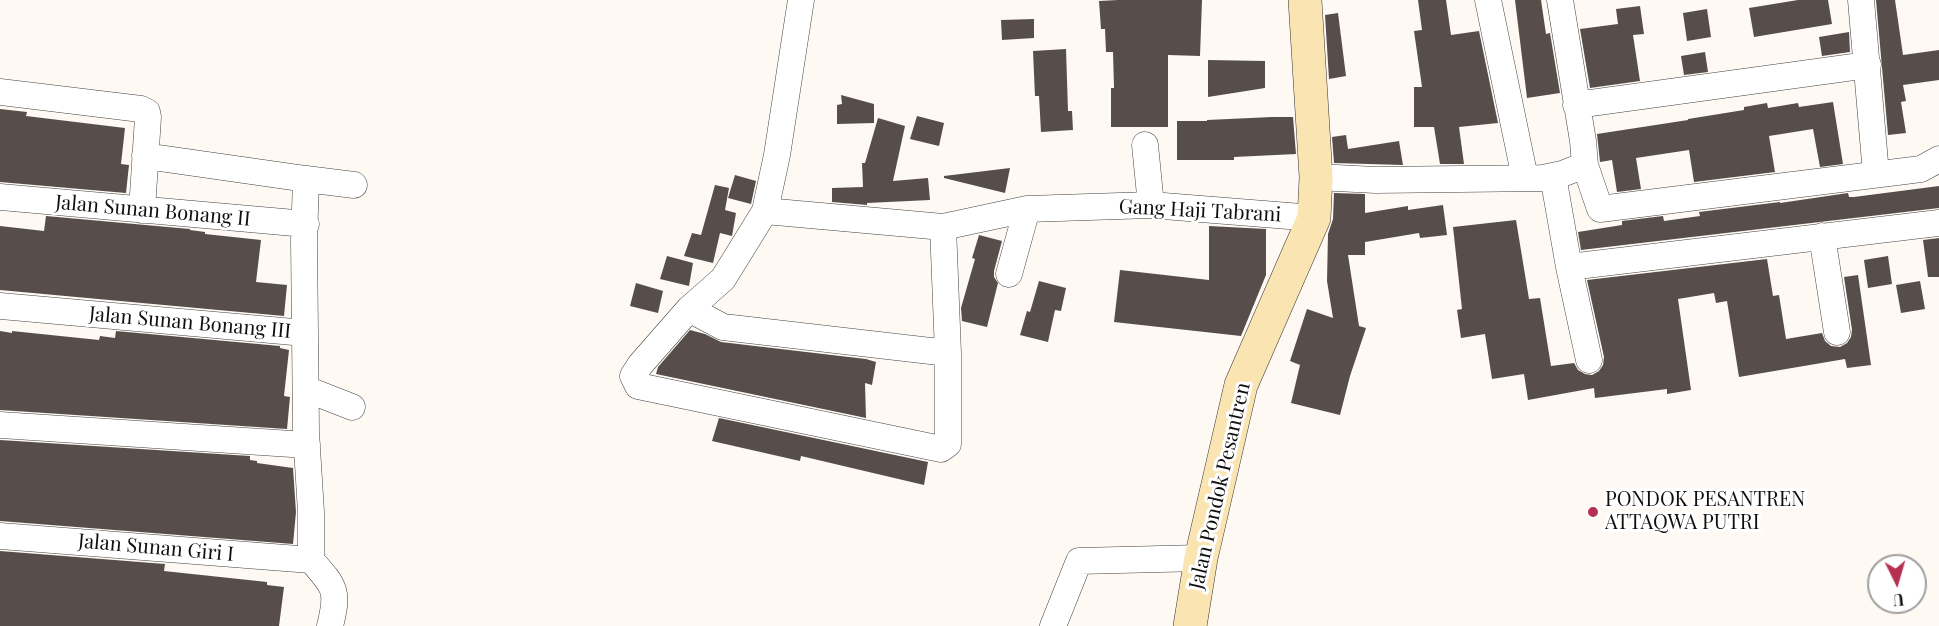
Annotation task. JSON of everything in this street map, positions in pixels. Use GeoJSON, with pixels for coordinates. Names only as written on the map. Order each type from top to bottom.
{"type":"FeatureCollection","features":[{"type":"Feature","properties":{"kind":"street"},"geometry":{"type":"LineString","coordinates":[[801,0],[777,155],[765,211],[723,279],[690,309],[640,365],[633,376],[639,386],[941,449],[948,444],[944,227]]}},
{"type":"Feature","properties":{"kind":"street","name":"Jalan Pondok Pesantren"},"geometry":{"type":"LineString","coordinates":[[1190,626],[1201,558],[1241,385],[1314,218],[1317,177],[1305,0]]}},
{"type":"Feature","properties":{"kind":"street"},"geometry":{"type":"LineString","coordinates":[[1488,0],[1538,178],[1569,267],[1589,360]]}},
{"type":"Feature","properties":{"kind":"street"},"geometry":{"type":"LineString","coordinates":[[1560,0],[1585,165],[1600,209],[1921,169],[1939,159]]}},
{"type":"Feature","properties":{"kind":"street"},"geometry":{"type":"LineString","coordinates":[[1862,0],[1876,174]]}},
{"type":"Feature","properties":{"kind":"street"},"geometry":{"type":"LineString","coordinates":[[1576,105],[1868,65]]}},
{"type":"Feature","properties":{"kind":"street"},"geometry":{"type":"LineString","coordinates":[[0,92],[147,112],[142,210]]}},
{"type":"Feature","properties":{"kind":"street"},"geometry":{"type":"LineString","coordinates":[[1145,145],[1151,205]]}},
{"type":"Feature","properties":{"kind":"street"},"geometry":{"type":"LineString","coordinates":[[145,156],[354,185]]}},
{"type":"Feature","properties":{"kind":"street"},"geometry":{"type":"LineString","coordinates":[[1317,177],[1376,180],[1538,178],[1585,165]]}},
{"type":"Feature","properties":{"kind":"street"},"geometry":{"type":"LineString","coordinates":[[304,333],[306,179]]}},
{"type":"Feature","properties":{"kind":"street","name":"Jalan Sunan Bonang II"},"geometry":{"type":"LineString","coordinates":[[0,197],[306,224]]}},
{"type":"Feature","properties":{"kind":"street","name":"Gang Haji Tabrani"},"geometry":{"type":"LineString","coordinates":[[765,211],[944,227],[1027,209],[1151,205],[1314,218]]}},
{"type":"Feature","properties":{"kind":"street"},"geometry":{"type":"LineString","coordinates":[[1009,274],[1027,209]]}},
{"type":"Feature","properties":{"kind":"street"},"geometry":{"type":"LineString","coordinates":[[1569,267],[1939,223]]}},
{"type":"Feature","properties":{"kind":"street"},"geometry":{"type":"LineString","coordinates":[[1822,237],[1837,332]]}},
{"type":"Feature","properties":{"kind":"street","name":"Jalan Sunan Bonang III"},"geometry":{"type":"LineString","coordinates":[[0,306],[304,333],[311,560]]}},
{"type":"Feature","properties":{"kind":"street"},"geometry":{"type":"LineString","coordinates":[[690,309],[723,327],[948,353]]}},
{"type":"Feature","properties":{"kind":"street"},"geometry":{"type":"LineString","coordinates":[[306,389],[352,407]]}},
{"type":"Feature","properties":{"kind":"street"},"geometry":{"type":"LineString","coordinates":[[0,425],[307,445]]}},
{"type":"Feature","properties":{"kind":"street","name":"Jalan Sunan Giri I"},"geometry":{"type":"LineString","coordinates":[[0,536],[311,560]]}},
{"type":"Feature","properties":{"kind":"street"},"geometry":{"type":"LineString","coordinates":[[1053,626],[1079,561],[1201,558]]}},
{"type":"Feature","properties":{"kind":"street"},"geometry":{"type":"LineString","coordinates":[[311,560],[331,582],[334,591],[335,607],[330,626]]}},
{"type":"Feature","properties":{"kind":"building"},"geometry":{"type":"Polygon","coordinates":[[[1202,0],[1200,56],[1168,55],[1168,127],[1111,127],[1111,88],[1114,88],[1113,52],[1106,52],[1105,29],[1101,29],[1099,1],[1202,0]]]}},
{"type":"Feature","properties":{"kind":"building"},"geometry":{"type":"Polygon","coordinates":[[[1418,0],[1446,0],[1451,35],[1479,31],[1498,123],[1459,127],[1464,164],[1440,164],[1434,127],[1414,127],[1414,87],[1422,87],[1414,31],[1422,30],[1418,0]]]}},
{"type":"Feature","properties":{"kind":"building"},"geometry":{"type":"Polygon","coordinates":[[[1515,0],[1541,0],[1546,34],[1550,33],[1560,93],[1527,98],[1515,0]]]}},
{"type":"Feature","properties":{"kind":"building"},"geometry":{"type":"Polygon","coordinates":[[[1798,0],[1828,0],[1832,24],[1754,37],[1749,8],[1798,0]]]}},
{"type":"Feature","properties":{"kind":"building"},"geometry":{"type":"Polygon","coordinates":[[[1876,0],[1895,0],[1903,55],[1939,50],[1939,80],[1903,85],[1906,101],[1901,102],[1906,133],[1888,135],[1876,0]]]}},
{"type":"Feature","properties":{"kind":"building"},"geometry":{"type":"Polygon","coordinates":[[[1640,6],[1644,34],[1633,35],[1640,81],[1590,88],[1580,29],[1618,24],[1616,9],[1640,6]]]}},
{"type":"Feature","properties":{"kind":"building"},"geometry":{"type":"Polygon","coordinates":[[[1707,9],[1711,37],[1687,41],[1683,13],[1707,9]]]}},
{"type":"Feature","properties":{"kind":"building"},"geometry":{"type":"Polygon","coordinates":[[[1338,13],[1346,76],[1329,79],[1325,15],[1338,13]]]}},
{"type":"Feature","properties":{"kind":"building"},"geometry":{"type":"Polygon","coordinates":[[[1034,19],[1034,38],[1002,40],[1001,20],[1034,19]]]}},
{"type":"Feature","properties":{"kind":"building"},"geometry":{"type":"Polygon","coordinates":[[[1849,32],[1850,52],[1822,56],[1819,37],[1849,32]]]}},
{"type":"Feature","properties":{"kind":"building"},"geometry":{"type":"Polygon","coordinates":[[[1066,49],[1068,111],[1072,111],[1073,130],[1041,132],[1039,96],[1035,96],[1033,51],[1066,49]]]}},
{"type":"Feature","properties":{"kind":"building"},"geometry":{"type":"Polygon","coordinates":[[[1705,52],[1708,72],[1684,75],[1681,56],[1705,52]]]}},
{"type":"Feature","properties":{"kind":"building"},"geometry":{"type":"Polygon","coordinates":[[[1208,60],[1265,61],[1265,88],[1208,97],[1208,60]]]}},
{"type":"Feature","properties":{"kind":"building"},"geometry":{"type":"Polygon","coordinates":[[[841,95],[874,104],[874,123],[837,124],[837,105],[842,104],[841,95]]]}},
{"type":"Feature","properties":{"kind":"building"},"geometry":{"type":"Polygon","coordinates":[[[1833,102],[1843,164],[1820,167],[1813,129],[1769,136],[1775,172],[1694,182],[1689,150],[1636,158],[1641,189],[1617,192],[1612,160],[1600,162],[1597,134],[1744,110],[1744,107],[1767,103],[1768,108],[1798,103],[1799,107],[1833,102]]]}},
{"type":"Feature","properties":{"kind":"building"},"geometry":{"type":"Polygon","coordinates":[[[0,109],[27,112],[26,116],[125,128],[121,164],[129,165],[126,193],[0,182],[0,109]]]}},
{"type":"Feature","properties":{"kind":"building"},"geometry":{"type":"Polygon","coordinates":[[[917,116],[944,123],[939,146],[910,139],[917,116]]]}},
{"type":"Feature","properties":{"kind":"building"},"geometry":{"type":"Polygon","coordinates":[[[1293,117],[1296,154],[1234,157],[1234,160],[1177,160],[1177,121],[1293,117]]]}},
{"type":"Feature","properties":{"kind":"building"},"geometry":{"type":"Polygon","coordinates":[[[878,118],[905,126],[893,181],[928,178],[930,200],[867,203],[867,205],[832,202],[832,188],[863,187],[862,163],[865,163],[878,118]]]}},
{"type":"Feature","properties":{"kind":"building"},"geometry":{"type":"Polygon","coordinates":[[[1346,135],[1348,149],[1399,141],[1403,165],[1334,163],[1332,137],[1346,135]]]}},
{"type":"Feature","properties":{"kind":"building"},"geometry":{"type":"Polygon","coordinates":[[[1010,168],[1005,193],[944,178],[944,176],[1010,168]]]}},
{"type":"Feature","properties":{"kind":"building"},"geometry":{"type":"Polygon","coordinates":[[[735,175],[756,181],[751,204],[728,198],[735,175]]]}},
{"type":"Feature","properties":{"kind":"building"},"geometry":{"type":"Polygon","coordinates":[[[715,185],[729,188],[725,210],[736,213],[732,236],[720,233],[713,263],[684,256],[692,233],[701,235],[715,185]]]}},
{"type":"Feature","properties":{"kind":"building"},"geometry":{"type":"Polygon","coordinates":[[[1939,186],[1939,208],[1581,250],[1578,232],[1622,225],[1622,221],[1663,216],[1664,221],[1700,216],[1699,212],[1848,193],[1849,197],[1854,197],[1939,186]]]}},
{"type":"Feature","properties":{"kind":"building"},"geometry":{"type":"Polygon","coordinates":[[[1334,193],[1365,194],[1365,213],[1408,206],[1408,210],[1443,205],[1447,235],[1420,238],[1419,233],[1365,242],[1365,255],[1348,255],[1359,326],[1366,328],[1340,415],[1291,403],[1300,365],[1290,361],[1307,309],[1333,318],[1327,281],[1328,234],[1333,219],[1334,193]]]}},
{"type":"Feature","properties":{"kind":"building"},"geometry":{"type":"Polygon","coordinates":[[[46,216],[190,229],[205,232],[205,234],[261,240],[256,282],[287,285],[284,316],[0,290],[0,226],[44,231],[46,216]]]}},
{"type":"Feature","properties":{"kind":"building"},"geometry":{"type":"Polygon","coordinates":[[[1516,220],[1529,299],[1540,298],[1551,366],[1574,363],[1578,370],[1592,375],[1603,365],[1604,357],[1587,280],[1767,259],[1773,296],[1779,295],[1786,339],[1822,333],[1825,341],[1831,346],[1840,347],[1847,343],[1852,330],[1844,277],[1858,275],[1871,365],[1847,368],[1845,359],[1739,377],[1727,301],[1716,303],[1714,293],[1678,299],[1691,390],[1667,394],[1667,389],[1595,398],[1594,388],[1528,400],[1524,374],[1492,379],[1485,334],[1461,338],[1457,310],[1462,309],[1453,227],[1516,220]]]}},
{"type":"Feature","properties":{"kind":"building"},"geometry":{"type":"Polygon","coordinates":[[[1209,226],[1266,229],[1266,275],[1241,336],[1114,322],[1120,270],[1209,280],[1209,226]]]}},
{"type":"Feature","properties":{"kind":"building"},"geometry":{"type":"Polygon","coordinates":[[[979,235],[1002,241],[994,271],[994,277],[998,283],[987,327],[962,321],[961,308],[975,259],[972,258],[979,235]]]}},
{"type":"Feature","properties":{"kind":"building"},"geometry":{"type":"Polygon","coordinates":[[[1939,238],[1939,277],[1928,277],[1923,240],[1939,238]]]}},
{"type":"Feature","properties":{"kind":"building"},"geometry":{"type":"Polygon","coordinates":[[[667,256],[693,263],[689,286],[660,279],[667,256]]]}},
{"type":"Feature","properties":{"kind":"building"},"geometry":{"type":"Polygon","coordinates":[[[1888,256],[1892,284],[1868,288],[1864,260],[1888,256]]]}},
{"type":"Feature","properties":{"kind":"building"},"geometry":{"type":"Polygon","coordinates":[[[1039,281],[1066,288],[1061,311],[1055,310],[1048,342],[1020,335],[1039,281]]]}},
{"type":"Feature","properties":{"kind":"building"},"geometry":{"type":"Polygon","coordinates":[[[1920,281],[1925,309],[1901,313],[1896,285],[1920,281]]]}},
{"type":"Feature","properties":{"kind":"building"},"geometry":{"type":"Polygon","coordinates":[[[636,283],[663,291],[658,313],[630,306],[636,283]]]}},
{"type":"Feature","properties":{"kind":"building"},"geometry":{"type":"Polygon","coordinates":[[[690,330],[721,342],[876,362],[872,385],[865,383],[866,418],[656,374],[658,367],[690,330]]]}},
{"type":"Feature","properties":{"kind":"building"},"geometry":{"type":"Polygon","coordinates":[[[0,331],[99,340],[100,336],[115,338],[116,331],[280,346],[280,348],[289,350],[284,396],[290,397],[287,429],[0,410],[0,331]]]}},
{"type":"Feature","properties":{"kind":"building"},"geometry":{"type":"Polygon","coordinates":[[[719,418],[928,462],[924,485],[801,456],[800,461],[712,441],[719,418]]]}},
{"type":"Feature","properties":{"kind":"building"},"geometry":{"type":"Polygon","coordinates":[[[0,440],[250,456],[250,460],[257,461],[257,463],[293,468],[296,512],[293,544],[0,521],[0,440]]]}},
{"type":"Feature","properties":{"kind":"building"},"geometry":{"type":"Polygon","coordinates":[[[0,551],[165,564],[164,571],[267,582],[267,585],[284,587],[279,626],[0,626],[0,551]]]}},
{"type":"Feature","properties":{"kind":"place","name":"PONDOK PESANTREN ATTAQWA PUTRI"},"geometry":{"type":"Point","coordinates":[1593,512]}}]}
